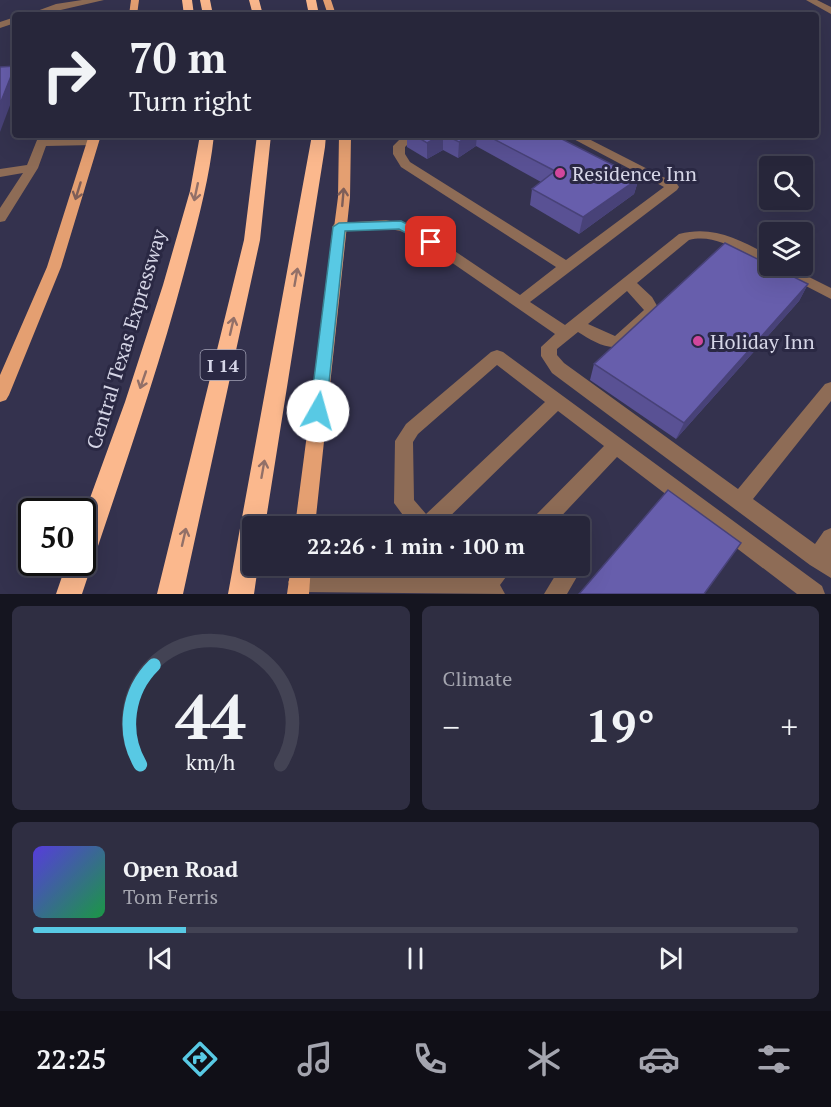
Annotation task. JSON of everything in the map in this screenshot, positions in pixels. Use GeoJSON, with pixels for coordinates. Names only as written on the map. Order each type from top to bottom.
{"type":"FeatureCollection","features":[{"type":"Feature","properties":{"kind":"highway","name":"Central Texas Expressway"},"geometry":{"type":"LineString","coordinates":[[96,515],[148,367],[192,210],[206,138]]}},
{"type":"Feature","properties":{"kind":"highway","name":"I 14"},"geometry":{"type":"LineString","coordinates":[[170,594],[252,240],[264,138]]}},
{"type":"Feature","properties":{"kind":"highway"},"geometry":{"type":"LineString","coordinates":[[254,516],[318,138]]}},
{"type":"Feature","properties":{"kind":"highway"},"geometry":{"type":"LineString","coordinates":[[69,594],[75,576]]}},
{"type":"Feature","properties":{"kind":"highway"},"geometry":{"type":"LineString","coordinates":[[241,594],[244,576]]}},
{"type":"Feature","properties":{"kind":"main road"},"geometry":{"type":"LineString","coordinates":[[0,395],[54,267],[94,138]]}},
{"type":"Feature","properties":{"kind":"main road"},"geometry":{"type":"LineString","coordinates":[[306,516],[344,197],[345,138]]}},
{"type":"Feature","properties":{"kind":"street"},"geometry":{"type":"LineString","coordinates":[[40,12],[59,6],[100,0]]}},
{"type":"Feature","properties":{"kind":"street"},"geometry":{"type":"LineString","coordinates":[[810,0],[831,11]]}},
{"type":"Feature","properties":{"kind":"street"},"geometry":{"type":"LineString","coordinates":[[0,217],[32,168],[44,139],[94,138]]}},
{"type":"Feature","properties":{"kind":"street"},"geometry":{"type":"LineString","coordinates":[[408,138],[399,146],[399,154],[405,164],[566,267]]}},
{"type":"Feature","properties":{"kind":"street"},"geometry":{"type":"LineString","coordinates":[[520,302],[673,187],[578,138]]}},
{"type":"Feature","properties":{"kind":"street"},"geometry":{"type":"LineString","coordinates":[[0,173],[32,168]]}},
{"type":"Feature","properties":{"kind":"street"},"geometry":{"type":"LineString","coordinates":[[339,227],[401,225],[414,230],[520,302],[570,329],[605,340],[618,342],[652,311],[647,301],[627,283]]}},
{"type":"Feature","properties":{"kind":"street"},"geometry":{"type":"LineString","coordinates":[[759,256],[724,238],[695,233],[684,237],[549,347],[549,356],[558,368],[824,563],[831,538]]}},
{"type":"Feature","properties":{"kind":"street"},"geometry":{"type":"LineString","coordinates":[[796,276],[831,294]]}},
{"type":"Feature","properties":{"kind":"street"},"geometry":{"type":"LineString","coordinates":[[416,516],[404,503],[404,441],[412,429],[497,356],[616,446],[791,586],[814,594]]}},
{"type":"Feature","properties":{"kind":"street"},"geometry":{"type":"LineString","coordinates":[[740,501],[831,389]]}},
{"type":"Feature","properties":{"kind":"street"},"geometry":{"type":"LineString","coordinates":[[436,516],[557,401]]}},
{"type":"Feature","properties":{"kind":"street"},"geometry":{"type":"LineString","coordinates":[[551,516],[616,446]]}},
{"type":"Feature","properties":{"kind":"street"},"geometry":{"type":"LineString","coordinates":[[471,576],[486,592]]}},
{"type":"Feature","properties":{"kind":"street"},"geometry":{"type":"LineString","coordinates":[[486,592],[497,576]]}},
{"type":"Feature","properties":{"kind":"street"},"geometry":{"type":"LineString","coordinates":[[555,594],[567,576]]}},
{"type":"Feature","properties":{"kind":"street"},"geometry":{"type":"LineString","coordinates":[[299,580],[425,581],[486,592]]}},
{"type":"Feature","properties":{"kind":"building"},"geometry":{"type":"Polygon","coordinates":[[[12,66],[12,74],[0,104],[0,67],[12,66]]]}},
{"type":"Feature","properties":{"kind":"building"},"geometry":{"type":"Polygon","coordinates":[[[419,138],[436,138],[427,143],[419,138]]]}},
{"type":"Feature","properties":{"kind":"building"},"geometry":{"type":"Polygon","coordinates":[[[451,138],[465,138],[459,142],[451,138]]]}},
{"type":"Feature","properties":{"kind":"building"},"geometry":{"type":"Polygon","coordinates":[[[492,138],[560,138],[639,178],[583,217],[532,189],[555,171],[492,138]]]}},
{"type":"Feature","properties":{"kind":"building","name":"Holiday Inn"},"geometry":{"type":"Polygon","coordinates":[[[725,243],[759,260],[759,276],[792,276],[808,284],[684,423],[594,364],[725,243]]]}},
{"type":"Feature","properties":{"kind":"building"},"geometry":{"type":"Polygon","coordinates":[[[668,490],[741,543],[704,594],[579,594],[668,490]]]}},
{"type":"Feature","properties":{"kind":"place","name":"Residence Inn"},"geometry":{"type":"Point","coordinates":[560,173]}},
{"type":"Feature","properties":{"kind":"place","name":"Holiday Inn"},"geometry":{"type":"Point","coordinates":[698,341]}},
{"type":"Feature","properties":{"kind":"route"},"geometry":{"type":"LineString","coordinates":[[318,411],[339,227],[401,225],[414,230],[431,242]]}}]}
